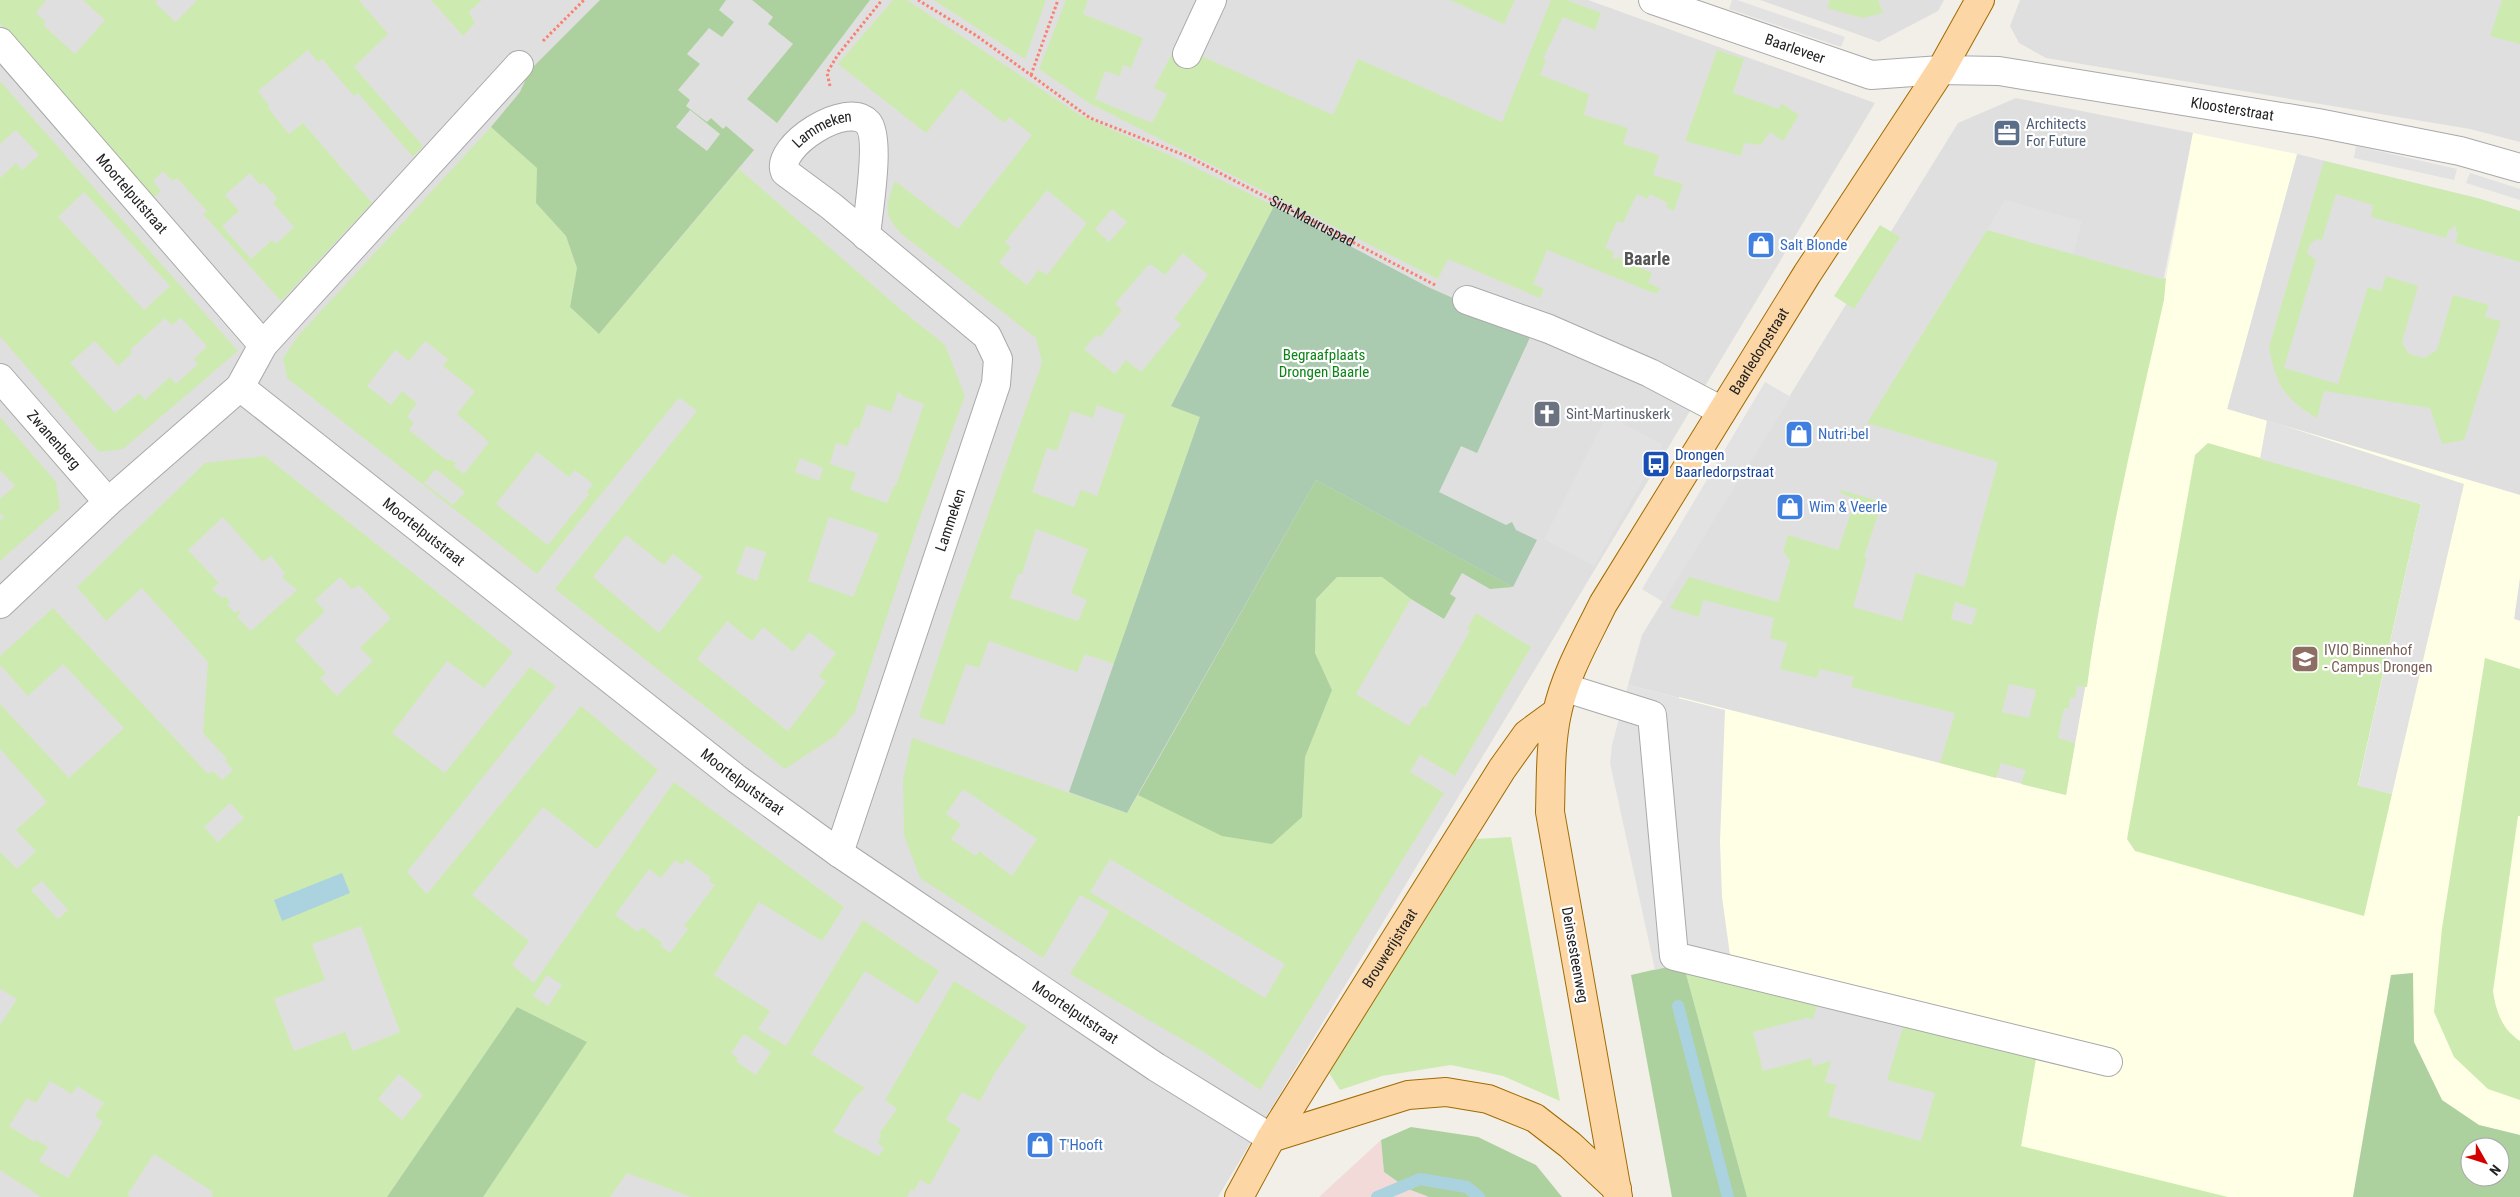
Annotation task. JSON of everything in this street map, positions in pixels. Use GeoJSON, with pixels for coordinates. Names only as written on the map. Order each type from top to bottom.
{"type":"FeatureCollection","features":[{"type":"Feature","properties":{"kind":"main road","name":"Baarledorpstraat"},"geometry":{"type":"LineString","coordinates":[[1562,700],[1578,654],[1603,604],[1806,274],[1941,70],[1980,0]]}},
{"type":"Feature","properties":{"kind":"main road","name":"Brouwerijstraat"},"geometry":{"type":"LineString","coordinates":[[1239,1197],[1271,1138],[1502,769],[1526,734],[1562,700]]}},
{"type":"Feature","properties":{"kind":"main road","name":"Deinsesteenweg"},"geometry":{"type":"LineString","coordinates":[[1562,700],[1551,756],[1550,812],[1618,1193]]}},
{"type":"Feature","properties":{"kind":"main road"},"geometry":{"type":"LineString","coordinates":[[1271,1138],[1408,1095],[1446,1092],[1488,1099],[1535,1118],[1570,1145],[1618,1193]]}},
{"type":"Feature","properties":{"kind":"street"},"geometry":{"type":"LineString","coordinates":[[1187,54],[1212,0]]}},
{"type":"Feature","properties":{"kind":"street","name":"Baarleveer"},"geometry":{"type":"LineString","coordinates":[[1653,0],[1871,75],[1941,70]]}},
{"type":"Feature","properties":{"kind":"street","name":"Moortelputstraat"},"geometry":{"type":"LineString","coordinates":[[0,42],[263,345]]}},
{"type":"Feature","properties":{"kind":"street"},"geometry":{"type":"LineString","coordinates":[[0,604],[108,502],[240,387],[263,345],[519,65]]}},
{"type":"Feature","properties":{"kind":"street","name":"Kloosterstraat"},"geometry":{"type":"LineString","coordinates":[[1941,70],[1999,70],[2318,122],[2460,150],[2520,168]]}},
{"type":"Feature","properties":{"kind":"street","name":"Lammeken"},"geometry":{"type":"LineString","coordinates":[[839,853],[996,384],[998,359],[987,336],[866,236],[784,172],[782,167],[787,155],[799,142],[837,118],[856,115],[866,121],[873,131],[874,159],[866,236]]}},
{"type":"Feature","properties":{"kind":"street"},"geometry":{"type":"LineString","coordinates":[[1467,300],[1549,329],[1650,373],[1722,412]]}},
{"type":"Feature","properties":{"kind":"street","name":"Zwanenberg"},"geometry":{"type":"LineString","coordinates":[[0,378],[108,502]]}},
{"type":"Feature","properties":{"kind":"street","name":"Moortelputstraat"},"geometry":{"type":"LineString","coordinates":[[240,387],[737,779],[839,853],[1156,1067],[1271,1138]]}},
{"type":"Feature","properties":{"kind":"street"},"geometry":{"type":"LineString","coordinates":[[1562,700],[1652,715],[1674,956],[2108,1062]]}},
{"type":"Feature","properties":{"kind":"path"},"geometry":{"type":"LineString","coordinates":[[519,65],[584,0]]}},
{"type":"Feature","properties":{"kind":"path"},"geometry":{"type":"LineString","coordinates":[[837,118],[827,73],[837,56],[882,0]]}},
{"type":"Feature","properties":{"kind":"path","name":"Sint-Mauruspad"},"geometry":{"type":"LineString","coordinates":[[918,0],[977,36],[1090,118],[1189,157],[1467,300]]}},
{"type":"Feature","properties":{"kind":"path"},"geometry":{"type":"LineString","coordinates":[[1031,76],[1058,0]]}},
{"type":"Feature","properties":{"kind":"shaded area"},"geometry":{"type":"Polygon","coordinates":[[[0,0],[1588,0],[1875,103],[1218,1197],[0,1197],[0,0]]]}},
{"type":"Feature","properties":{"kind":"shaded area"},"geometry":{"type":"Polygon","coordinates":[[[1732,0],[1737,0],[1845,37],[1841,47],[1729,9],[1732,0]]]}},
{"type":"Feature","properties":{"kind":"shaded area"},"geometry":{"type":"Polygon","coordinates":[[[1760,0],[1944,0],[1938,11],[1879,42],[1760,0]]]}},
{"type":"Feature","properties":{"kind":"shaded area"},"geometry":{"type":"Polygon","coordinates":[[[2020,0],[2520,0],[2520,142],[2470,129],[2046,58],[2019,43],[2010,26],[2020,0]]]}},
{"type":"Feature","properties":{"kind":"shaded area"},"geometry":{"type":"Polygon","coordinates":[[[2016,98],[2193,133],[2119,499],[2066,795],[1628,685],[1642,635],[1958,123],[2016,98]]]}},
{"type":"Feature","properties":{"kind":"shaded area","name":"IVIO Binnenhof - Campus Drongen"},"geometry":{"type":"Polygon","coordinates":[[[2193,133],[2297,154],[2227,409],[2520,495],[2520,577],[2514,619],[2520,621],[2520,1135],[2479,1125],[2442,1100],[2414,1042],[2412,973],[2391,975],[2353,1197],[2013,1197],[2036,1053],[1683,963],[1679,697],[2066,795],[2119,499],[2166,278],[2193,133]]]}},
{"type":"Feature","properties":{"kind":"shaded area"},"geometry":{"type":"Polygon","coordinates":[[[2356,146],[2457,169],[2454,180],[2354,158],[2356,146]]]}},
{"type":"Feature","properties":{"kind":"shaded area"},"geometry":{"type":"Polygon","coordinates":[[[2297,154],[2477,198],[2520,211],[2520,495],[2227,409],[2297,154]]]}},
{"type":"Feature","properties":{"kind":"shaded area"},"geometry":{"type":"Polygon","coordinates":[[[2470,173],[2520,189],[2520,200],[2466,183],[2470,173]]]}},
{"type":"Feature","properties":{"kind":"shaded area"},"geometry":{"type":"Polygon","coordinates":[[[2005,200],[2082,221],[2073,254],[1987,230],[2005,200]]]}},
{"type":"Feature","properties":{"kind":"shaded area"},"geometry":{"type":"Polygon","coordinates":[[[1765,382],[1791,397],[1663,602],[1642,589],[1765,382]]]}},
{"type":"Feature","properties":{"kind":"shaded area"},"geometry":{"type":"Polygon","coordinates":[[[1607,415],[1663,445],[1594,566],[1544,539],[1607,415]]]}},
{"type":"Feature","properties":{"kind":"shaded area"},"geometry":{"type":"Polygon","coordinates":[[[2267,420],[2464,484],[2392,794],[2358,786],[2421,504],[2260,459],[2267,420]]]}},
{"type":"Feature","properties":{"kind":"shaded area"},"geometry":{"type":"Polygon","coordinates":[[[2520,577],[2520,621],[2514,619],[2520,577]]]}},
{"type":"Feature","properties":{"kind":"shaded area"},"geometry":{"type":"Polygon","coordinates":[[[1628,685],[1725,710],[1720,842],[1722,897],[1731,962],[1683,963],[1655,970],[1610,763],[1612,745],[1628,685]]]}},
{"type":"Feature","properties":{"kind":"shaded area"},"geometry":{"type":"Polygon","coordinates":[[[1683,963],[2037,1053],[2012,1197],[1747,1197],[1683,963]]]}},
{"type":"Feature","properties":{"kind":"shaded area"},"geometry":{"type":"Polygon","coordinates":[[[1381,1140],[1384,1172],[1408,1189],[1429,1197],[1319,1197],[1381,1140]]]}},
{"type":"Feature","properties":{"kind":"green space"},"geometry":{"type":"Polygon","coordinates":[[[0,0],[46,0],[36,13],[46,22],[43,25],[75,54],[105,20],[83,0],[157,0],[155,3],[176,22],[197,0],[359,0],[388,34],[354,67],[423,146],[413,157],[358,93],[354,96],[322,59],[318,62],[308,50],[258,91],[269,105],[268,108],[289,134],[303,123],[372,203],[281,301],[203,214],[207,211],[177,178],[172,181],[163,171],[153,181],[161,191],[153,198],[5,31],[0,23],[0,0]],[[250,173],[225,195],[239,211],[222,226],[251,259],[272,240],[276,244],[294,227],[273,203],[277,198],[263,182],[260,185],[250,173]]]}},
{"type":"Feature","properties":{"kind":"green space"},"geometry":{"type":"Polygon","coordinates":[[[431,0],[482,0],[469,12],[475,23],[463,36],[431,0]]]}},
{"type":"Feature","properties":{"kind":"green space"},"geometry":{"type":"Polygon","coordinates":[[[600,0],[726,0],[719,10],[734,22],[722,37],[709,28],[687,54],[700,64],[678,90],[690,100],[686,106],[707,122],[711,118],[723,129],[726,126],[754,150],[599,334],[570,307],[577,268],[566,236],[536,203],[537,168],[491,127],[520,92],[530,70],[600,0]],[[690,110],[676,127],[707,151],[720,134],[690,110]]]}},
{"type":"Feature","properties":{"kind":"green space"},"geometry":{"type":"Polygon","coordinates":[[[752,0],[870,0],[777,123],[747,99],[793,44],[768,24],[773,17],[752,0]]]}},
{"type":"Feature","properties":{"kind":"green space"},"geometry":{"type":"Polygon","coordinates":[[[893,0],[907,0],[1080,115],[1182,161],[1274,206],[1171,405],[1200,417],[1114,664],[1085,654],[1077,672],[989,641],[979,668],[966,664],[944,725],[919,717],[954,610],[1042,363],[1036,338],[897,229],[889,217],[889,198],[895,181],[958,229],[1032,135],[1009,117],[1004,123],[961,89],[926,133],[838,64],[893,0]],[[1047,190],[1005,242],[1011,247],[999,263],[1027,285],[1039,270],[1047,275],[1087,223],[1047,190]],[[1112,209],[1095,229],[1109,242],[1127,222],[1112,209]],[[1183,253],[1165,275],[1152,265],[1148,265],[1115,304],[1122,310],[1099,338],[1096,335],[1084,349],[1115,374],[1126,360],[1141,372],[1181,324],[1174,319],[1208,275],[1183,253]],[[1097,405],[1093,418],[1071,411],[1057,451],[1047,448],[1032,492],[1074,507],[1081,490],[1097,496],[1125,415],[1097,405]],[[1036,529],[1022,574],[1018,574],[1010,598],[1078,621],[1087,600],[1071,593],[1088,549],[1036,529]]]}},
{"type":"Feature","properties":{"kind":"green space"},"geometry":{"type":"Polygon","coordinates":[[[934,0],[1046,0],[1025,59],[934,0]]]}},
{"type":"Feature","properties":{"kind":"green space"},"geometry":{"type":"Polygon","coordinates":[[[1066,0],[1088,0],[1083,14],[1143,38],[1131,68],[1123,65],[1120,76],[1105,71],[1095,99],[1152,123],[1167,94],[1154,88],[1200,0],[1228,0],[1197,54],[1333,115],[1358,59],[1502,122],[1551,0],[1567,0],[1601,13],[1595,30],[1563,17],[1543,59],[1546,60],[1540,75],[1589,94],[1584,115],[1628,128],[1623,144],[1659,155],[1653,175],[1683,184],[1674,211],[1666,207],[1668,203],[1650,194],[1647,199],[1637,194],[1623,223],[1617,221],[1605,248],[1614,252],[1612,257],[1616,260],[1617,257],[1652,273],[1648,283],[1660,288],[1656,294],[1547,250],[1533,284],[1544,289],[1540,298],[1448,259],[1438,279],[1089,103],[1039,69],[1066,0]]]}},
{"type":"Feature","properties":{"kind":"green space"},"geometry":{"type":"Polygon","coordinates":[[[1450,0],[1515,0],[1504,24],[1450,0]]]}},
{"type":"Feature","properties":{"kind":"green space"},"geometry":{"type":"Polygon","coordinates":[[[1830,0],[1878,0],[1883,13],[1862,18],[1827,8],[1830,0]]]}},
{"type":"Feature","properties":{"kind":"green space"},"geometry":{"type":"Polygon","coordinates":[[[2502,0],[2520,0],[2520,44],[2490,36],[2502,0]]]}},
{"type":"Feature","properties":{"kind":"green space"},"geometry":{"type":"Polygon","coordinates":[[[1717,50],[1744,59],[1733,93],[1779,109],[1781,103],[1799,115],[1783,141],[1770,132],[1761,145],[1744,143],[1741,156],[1685,141],[1717,50]]]}},
{"type":"Feature","properties":{"kind":"green space"},"geometry":{"type":"Polygon","coordinates":[[[0,81],[238,351],[123,449],[99,452],[0,336],[0,178],[16,163],[22,170],[39,155],[16,130],[0,144],[0,81]],[[84,192],[58,217],[144,310],[170,286],[84,192]],[[165,318],[130,350],[132,353],[118,366],[95,341],[70,363],[115,413],[139,393],[145,400],[170,377],[176,384],[198,364],[194,359],[207,346],[181,318],[172,325],[165,318]]]}},
{"type":"Feature","properties":{"kind":"green space"},"geometry":{"type":"Polygon","coordinates":[[[491,127],[537,168],[536,203],[566,236],[577,268],[570,307],[599,334],[739,169],[899,308],[945,345],[965,396],[919,520],[855,712],[835,736],[785,769],[555,589],[697,411],[680,398],[537,574],[287,378],[283,358],[298,336],[491,127]],[[425,341],[409,361],[395,350],[367,386],[391,405],[402,391],[417,403],[407,417],[414,423],[409,430],[448,461],[450,459],[456,463],[454,466],[464,474],[489,442],[457,414],[475,391],[443,366],[448,359],[425,341]],[[898,392],[891,412],[867,404],[859,429],[855,428],[847,446],[836,443],[830,464],[856,473],[850,490],[887,503],[894,486],[896,486],[924,404],[902,396],[898,392]],[[537,452],[496,504],[548,545],[589,494],[587,492],[593,484],[575,470],[569,477],[537,452]],[[800,458],[795,472],[819,481],[823,468],[800,458]],[[436,469],[424,483],[453,505],[465,492],[436,469]],[[829,517],[808,581],[853,597],[879,534],[829,517]],[[626,535],[593,577],[659,633],[703,577],[673,554],[664,565],[626,535]],[[746,546],[736,573],[757,581],[766,552],[746,546]],[[727,621],[697,659],[788,731],[826,682],[819,676],[836,653],[809,632],[793,652],[763,627],[752,641],[727,621]]]}},
{"type":"Feature","properties":{"kind":"green space"},"geometry":{"type":"Polygon","coordinates":[[[2324,161],[2477,198],[2520,211],[2520,262],[2455,243],[2458,233],[2456,232],[2456,227],[2453,226],[2452,230],[2449,229],[2446,238],[2371,217],[2373,205],[2336,194],[2322,240],[2317,239],[2310,244],[2307,253],[2316,260],[2284,368],[2338,384],[2368,287],[2381,291],[2386,276],[2418,286],[2402,342],[2409,354],[2424,358],[2437,350],[2453,295],[2489,305],[2485,317],[2501,321],[2464,440],[2442,444],[2430,408],[2324,391],[2317,418],[2296,404],[2278,380],[2269,347],[2324,161]]]}},
{"type":"Feature","properties":{"kind":"green space","name":"Begraafplaats Drongen Baarle"},"geometry":{"type":"Polygon","coordinates":[[[1274,206],[1428,287],[1532,333],[1477,453],[1461,446],[1439,492],[1506,525],[1512,522],[1516,530],[1537,540],[1513,587],[1316,480],[1127,813],[1069,792],[1200,417],[1171,406],[1274,206]]]}},
{"type":"Feature","properties":{"kind":"green space"},"geometry":{"type":"Polygon","coordinates":[[[1880,225],[1900,237],[1854,309],[1834,296],[1880,225]]]}},
{"type":"Feature","properties":{"kind":"green space"},"geometry":{"type":"Polygon","coordinates":[[[1987,230],[2161,279],[2166,278],[2164,300],[2111,541],[2087,687],[2077,686],[2075,698],[2070,698],[2069,709],[2064,708],[2058,738],[2075,743],[2066,795],[2021,784],[2026,770],[2001,763],[1996,778],[1940,763],[1955,713],[1851,687],[1854,677],[1820,669],[1817,678],[1780,669],[1787,643],[1770,638],[1774,618],[1703,600],[1699,617],[1670,608],[1689,577],[1778,602],[1790,561],[1783,551],[1788,535],[1838,550],[1856,499],[1840,493],[1841,490],[1882,502],[1864,557],[1867,558],[1853,607],[1902,621],[1916,573],[1964,587],[1998,462],[1867,423],[1987,230]],[[1955,602],[1951,619],[1972,625],[1977,609],[1955,602]],[[2009,684],[2002,712],[2029,718],[2036,690],[2009,684]]]}},
{"type":"Feature","properties":{"kind":"green space"},"geometry":{"type":"Polygon","coordinates":[[[0,417],[56,482],[60,508],[0,561],[0,521],[4,517],[0,513],[0,499],[15,486],[0,470],[0,417]]]}},
{"type":"Feature","properties":{"kind":"green space"},"geometry":{"type":"Polygon","coordinates":[[[2208,443],[2421,504],[2358,785],[2392,794],[2364,916],[2135,851],[2127,839],[2195,455],[2208,443]]]}},
{"type":"Feature","properties":{"kind":"green space"},"geometry":{"type":"Polygon","coordinates":[[[265,456],[513,652],[484,688],[447,661],[392,733],[445,773],[530,667],[556,686],[407,872],[427,894],[581,706],[658,770],[597,849],[543,807],[472,895],[529,941],[512,965],[534,983],[674,782],[844,907],[822,941],[759,902],[714,975],[770,1011],[758,1029],[786,1046],[863,920],[939,971],[918,1004],[865,971],[811,1054],[865,1088],[854,1098],[833,1132],[879,1156],[884,1148],[877,1142],[881,1137],[880,1132],[897,1109],[885,1100],[954,981],[1027,1026],[995,1073],[980,1101],[962,1092],[946,1120],[961,1129],[930,1185],[920,1180],[914,1191],[911,1189],[907,1197],[691,1197],[627,1173],[610,1197],[483,1197],[586,1042],[517,1007],[387,1197],[212,1197],[213,1192],[154,1154],[127,1195],[130,1197],[41,1197],[0,1170],[0,1025],[17,999],[0,989],[0,852],[17,869],[36,851],[16,830],[47,802],[0,749],[0,704],[69,778],[124,728],[63,664],[28,696],[0,665],[0,656],[53,608],[208,774],[213,771],[222,780],[233,770],[225,761],[227,759],[203,733],[208,662],[142,588],[106,621],[77,587],[205,463],[265,456]],[[223,517],[188,550],[219,583],[212,589],[222,598],[225,596],[230,602],[227,605],[235,613],[238,610],[240,613],[237,617],[251,631],[297,590],[282,577],[285,573],[271,556],[263,562],[223,517]],[[340,577],[315,600],[325,611],[295,640],[326,673],[320,678],[337,696],[373,661],[360,648],[391,618],[359,585],[352,589],[340,577]],[[230,803],[204,827],[218,842],[244,818],[230,803]],[[686,859],[682,865],[675,860],[661,878],[649,869],[615,915],[638,932],[642,927],[662,943],[660,945],[670,953],[688,929],[684,926],[715,885],[709,881],[711,878],[686,859]],[[42,881],[31,890],[58,919],[68,910],[42,881]],[[361,926],[312,944],[325,980],[274,999],[294,1051],[345,1032],[353,1051],[400,1032],[361,926]],[[547,975],[533,996],[548,1006],[562,985],[547,975]],[[744,1034],[731,1053],[738,1059],[737,1062],[756,1075],[771,1052],[744,1034]],[[399,1074],[378,1099],[402,1120],[423,1095],[399,1074]],[[50,1081],[36,1103],[27,1098],[9,1126],[34,1142],[36,1140],[48,1147],[39,1161],[68,1178],[103,1122],[95,1116],[104,1103],[77,1086],[72,1094],[50,1081]]]}},
{"type":"Feature","properties":{"kind":"green space"},"geometry":{"type":"Polygon","coordinates":[[[1316,480],[1513,587],[1490,589],[1462,573],[1450,594],[1456,598],[1444,619],[1411,599],[1382,577],[1337,577],[1316,599],[1315,653],[1332,690],[1305,757],[1302,817],[1272,844],[1222,836],[1138,795],[1316,480]]]}},
{"type":"Feature","properties":{"kind":"green space"},"geometry":{"type":"Polygon","coordinates":[[[1337,577],[1382,577],[1411,599],[1356,694],[1409,726],[1422,706],[1426,707],[1470,631],[1467,629],[1476,613],[1531,647],[1455,776],[1420,755],[1410,772],[1444,793],[1260,1090],[1207,1054],[1070,974],[1109,911],[1080,895],[1043,958],[920,878],[904,835],[903,780],[912,738],[1127,813],[1138,795],[1170,809],[1302,816],[1305,757],[1332,690],[1315,653],[1316,599],[1337,577]],[[963,789],[946,814],[961,824],[951,839],[976,856],[979,851],[1012,876],[1037,839],[963,789]],[[1110,859],[1090,892],[1265,998],[1285,964],[1110,859]]]}},
{"type":"Feature","properties":{"kind":"green space"},"geometry":{"type":"Polygon","coordinates":[[[2485,658],[2520,669],[2520,816],[2518,816],[2493,991],[2496,1006],[2504,1025],[2520,1041],[2520,1100],[2488,1089],[2454,1057],[2434,1012],[2442,928],[2485,658]]]}},
{"type":"Feature","properties":{"kind":"green space"},"geometry":{"type":"Polygon","coordinates":[[[1511,837],[1560,1101],[1503,1076],[1451,1065],[1382,1076],[1340,1090],[1329,1073],[1476,839],[1511,837]]]}},
{"type":"Feature","properties":{"kind":"green space"},"geometry":{"type":"Polygon","coordinates":[[[1683,963],[1819,999],[1813,1019],[1806,1018],[1753,1032],[1763,1071],[1811,1058],[1813,1066],[1831,1061],[1825,1082],[1836,1085],[1828,1116],[1921,1141],[1935,1093],[1887,1080],[1905,1021],[2037,1053],[2021,1146],[2228,1197],[1747,1197],[1683,963]]]}},
{"type":"Feature","properties":{"kind":"green space"},"geometry":{"type":"Polygon","coordinates":[[[1683,963],[1747,1197],[1672,1197],[1631,975],[1683,963]]]}},
{"type":"Feature","properties":{"kind":"green space"},"geometry":{"type":"Polygon","coordinates":[[[2413,973],[2414,1042],[2442,1100],[2479,1125],[2520,1135],[2520,1197],[2353,1197],[2391,975],[2413,973]]]}},
{"type":"Feature","properties":{"kind":"green space"},"geometry":{"type":"Polygon","coordinates":[[[517,1007],[587,1042],[483,1197],[387,1197],[517,1007]]]}},
{"type":"Feature","properties":{"kind":"green space"},"geometry":{"type":"Polygon","coordinates":[[[1411,1127],[1478,1137],[1536,1165],[1562,1197],[1429,1197],[1408,1189],[1384,1172],[1381,1140],[1411,1127]]]}},
{"type":"Feature","properties":{"kind":"water"},"geometry":{"type":"Polygon","coordinates":[[[342,873],[350,893],[282,921],[274,900],[342,873]]]}},
{"type":"Feature","properties":{"kind":"waterway"},"geometry":{"type":"LineString","coordinates":[[1678,1006],[1728,1197]]}},
{"type":"Feature","properties":{"kind":"waterway"},"geometry":{"type":"LineString","coordinates":[[1377,1197],[1420,1179],[1467,1187],[1479,1197]]}},
{"type":"Feature","properties":{"kind":"place","name":"Architects For Future"},"geometry":{"type":"Point","coordinates":[2007,133]}},
{"type":"Feature","properties":{"kind":"place","name":"Salt Blonde"},"geometry":{"type":"Point","coordinates":[1761,245]}},
{"type":"Feature","properties":{"kind":"place","name":"Sint-Martinuskerk"},"geometry":{"type":"Point","coordinates":[1547,414]}},
{"type":"Feature","properties":{"kind":"place","name":"Nutri-bel"},"geometry":{"type":"Point","coordinates":[1799,434]}},
{"type":"Feature","properties":{"kind":"place","name":"Drongen Baarledorpstraat"},"geometry":{"type":"Point","coordinates":[1656,464]}},
{"type":"Feature","properties":{"kind":"place","name":"Wim & Veerle"},"geometry":{"type":"Point","coordinates":[1790,507]}},
{"type":"Feature","properties":{"kind":"place","name":"IVIO Binnenhof - Campus Drongen"},"geometry":{"type":"Point","coordinates":[2305,659]}},
{"type":"Feature","properties":{"kind":"place","name":"T'Hooft"},"geometry":{"type":"Point","coordinates":[1040,1145]}},
{"type":"Feature","properties":{"kind":"district","name":"Baarle"},"geometry":{"type":"Point","coordinates":[1647,258]}}]}
